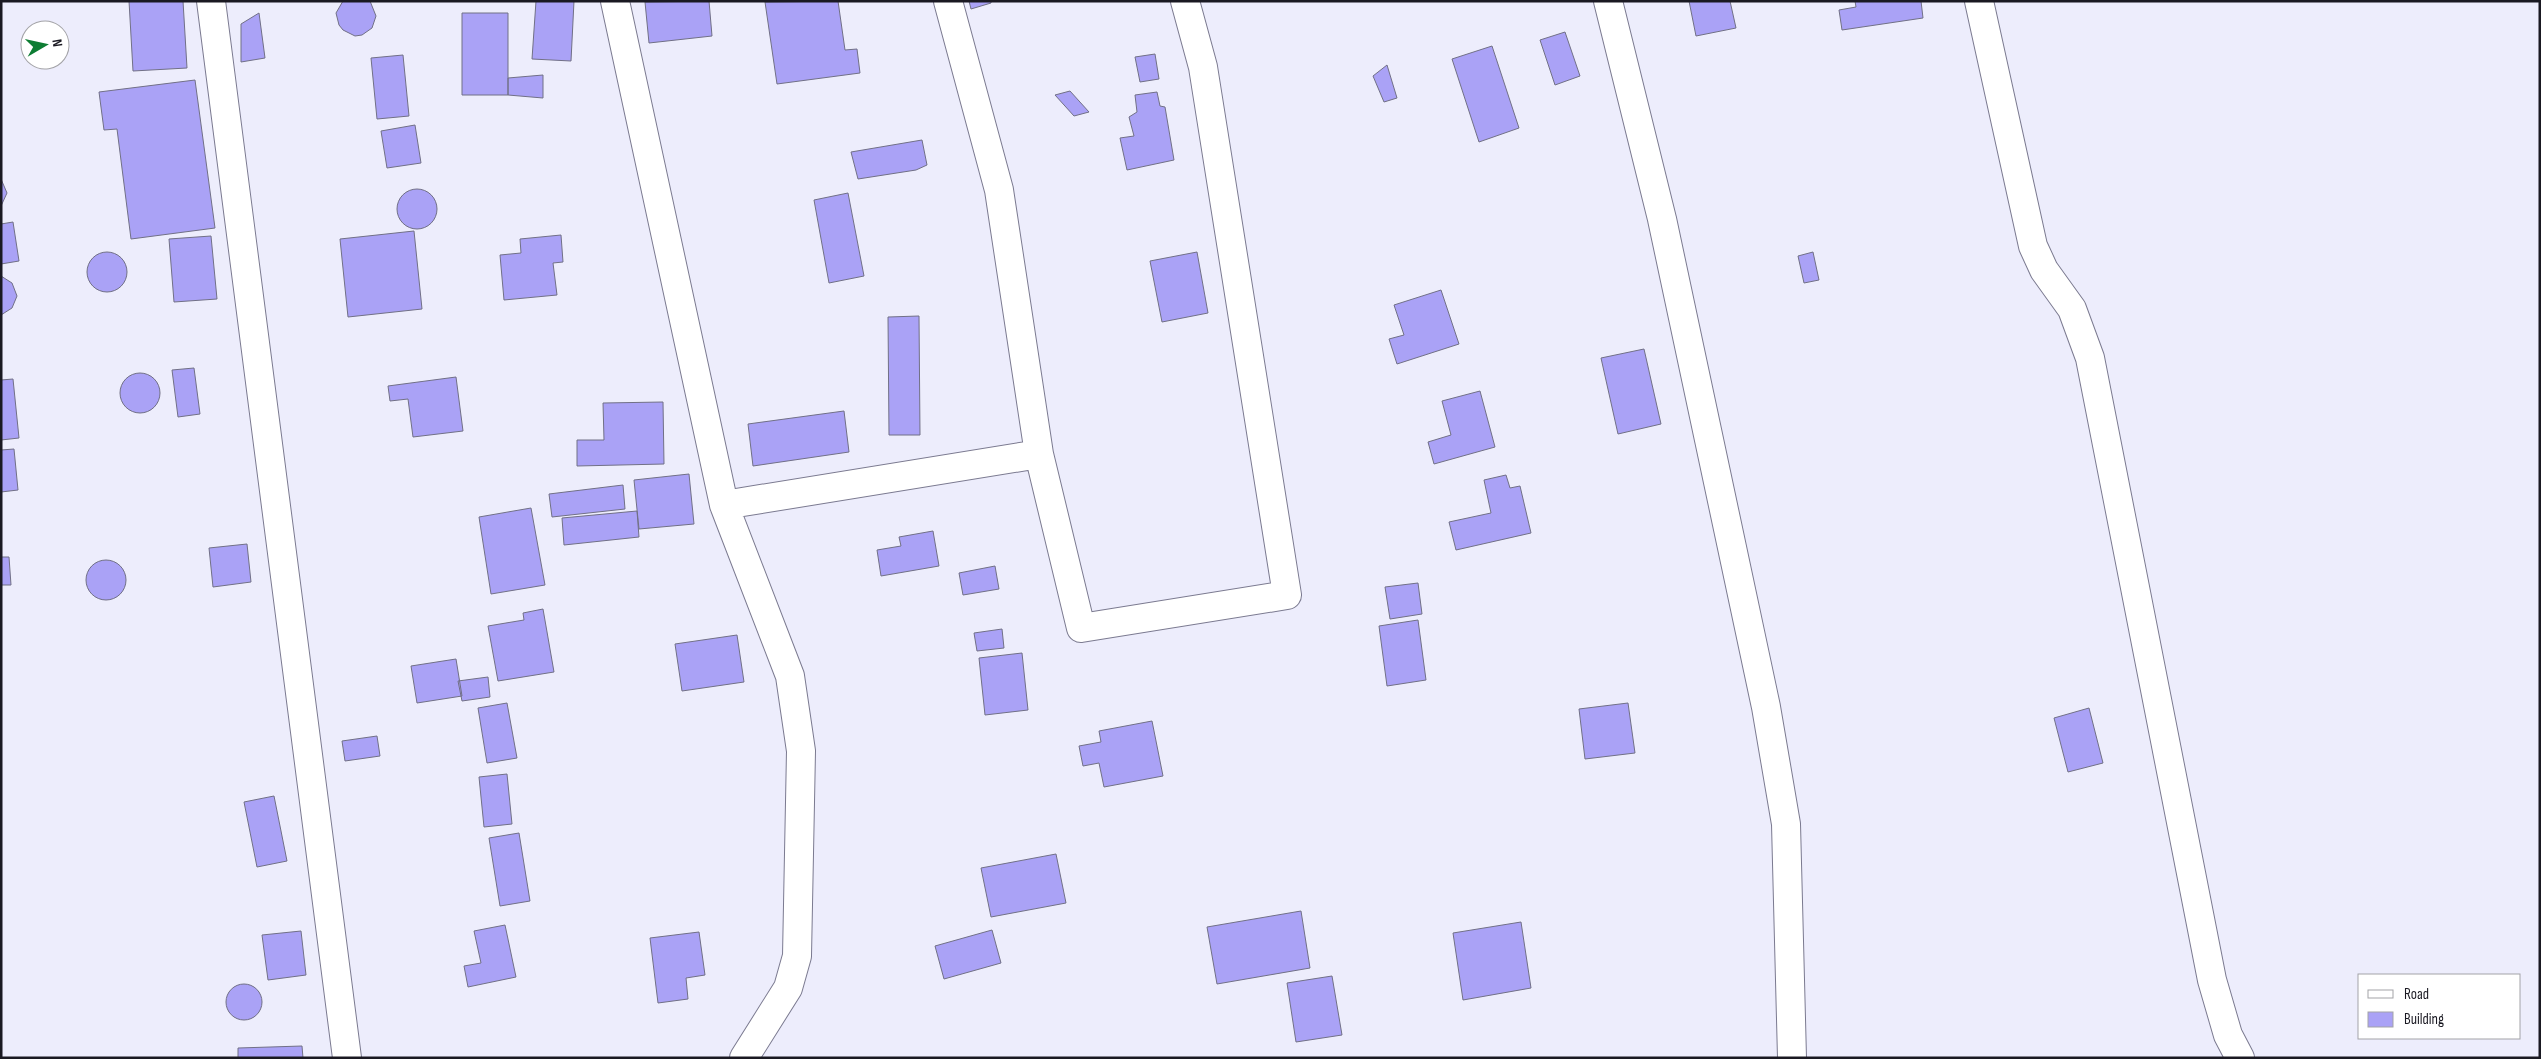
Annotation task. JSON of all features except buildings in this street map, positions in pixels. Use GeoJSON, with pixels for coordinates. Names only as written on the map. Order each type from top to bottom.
{"type":"FeatureCollection","features":[{"type":"Feature","properties":{"kind":"street"},"geometry":{"type":"LineString","coordinates":[[211,1],[347,1058]]}},
{"type":"Feature","properties":{"kind":"street"},"geometry":{"type":"LineString","coordinates":[[615,1],[724,505],[790,676],[801,751],[797,956],[788,988],[744,1058]]}},
{"type":"Feature","properties":{"kind":"street"},"geometry":{"type":"LineString","coordinates":[[948,1],[999,190],[1039,454],[1081,628],[1287,596],[1203,67],[1185,1]]}},
{"type":"Feature","properties":{"kind":"street"},"geometry":{"type":"LineString","coordinates":[[1608,1],[1662,219],[1769,727],[1786,824],[1792,1058]]}},
{"type":"Feature","properties":{"kind":"street"},"geometry":{"type":"LineString","coordinates":[[1979,1],[2033,246],[2044,270],[2072,309],[2090,358],[2212,980],[2228,1035],[2240,1058]]}},
{"type":"Feature","properties":{"kind":"street"},"geometry":{"type":"LineString","coordinates":[[724,505],[1039,454]]}}]}
